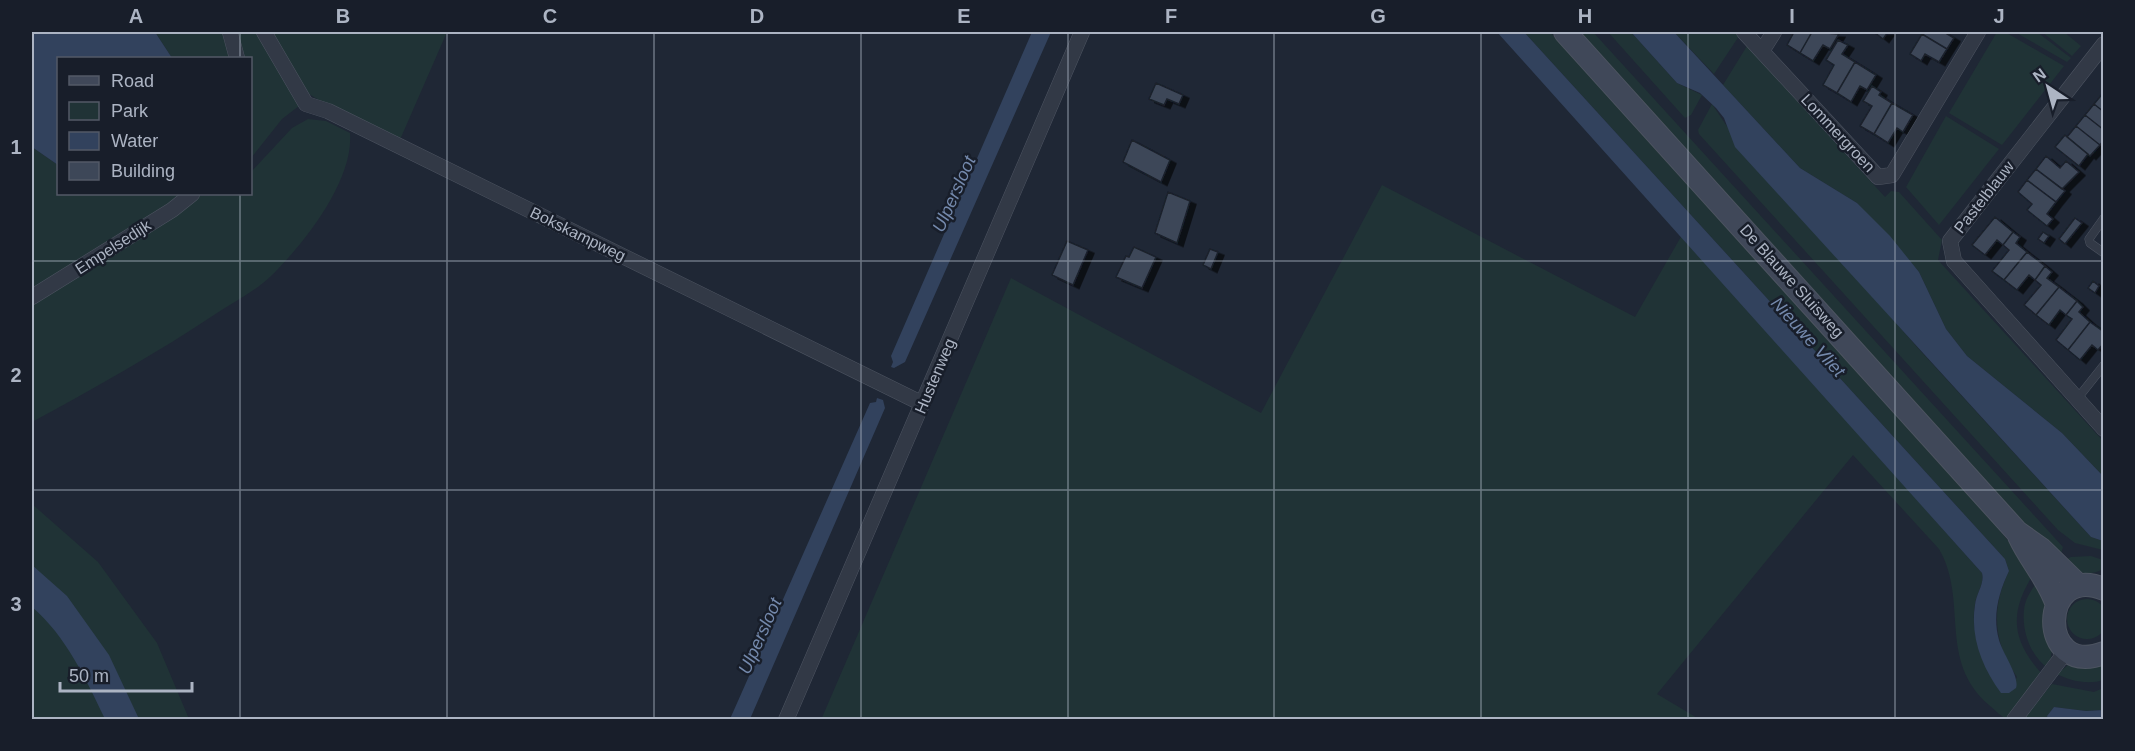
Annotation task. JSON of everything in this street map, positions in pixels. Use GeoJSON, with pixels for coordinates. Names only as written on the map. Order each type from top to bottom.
{"type":"FeatureCollection","features":[{"type":"Feature","properties":{"kind":"main road","name":"De Blauwe Sluisweg"},"geometry":{"type":"LineString","coordinates":[[1565,32],[2017,532],[2041,549],[2079,586]]}},
{"type":"Feature","properties":{"kind":"main road","name":"De Blauwe Sluisweg"},"geometry":{"type":"LineString","coordinates":[[2017,532],[2030,558],[2052,590],[2056,604]]}},
{"type":"Feature","properties":{"kind":"main road"},"geometry":{"type":"LineString","coordinates":[[2103,589],[2090,585],[2079,586],[2064,595],[2056,604],[2053,617],[2053,629],[2058,640],[2067,650],[2084,657],[2103,654]]}},
{"type":"Feature","properties":{"kind":"street"},"geometry":{"type":"LineString","coordinates":[[230,32],[237,57]]}},
{"type":"Feature","properties":{"kind":"street","name":"Bokskampweg"},"geometry":{"type":"LineString","coordinates":[[264,32],[306,104],[328,111],[923,404]]}},
{"type":"Feature","properties":{"kind":"street","name":"Hustenweg"},"geometry":{"type":"LineString","coordinates":[[786,720],[923,404],[1047,108],[1082,32]]}},
{"type":"Feature","properties":{"kind":"street"},"geometry":{"type":"LineString","coordinates":[[1762,51],[1774,32]]}},
{"type":"Feature","properties":{"kind":"street","name":"Lommergroen"},"geometry":{"type":"LineString","coordinates":[[1746,33],[1878,177],[1892,175],[1978,32]]}},
{"type":"Feature","properties":{"kind":"street","name":"Pastelblauw"},"geometry":{"type":"LineString","coordinates":[[2103,44],[1950,241],[1954,261],[2103,429]]}},
{"type":"Feature","properties":{"kind":"street","name":"Empelsedijk"},"geometry":{"type":"LineString","coordinates":[[32,297],[172,210],[191,195]]}},
{"type":"Feature","properties":{"kind":"street"},"geometry":{"type":"LineString","coordinates":[[2014,720],[2067,650]]}},
{"type":"Feature","properties":{"kind":"lane"},"geometry":{"type":"LineString","coordinates":[[2103,218],[2089,239],[2103,253]]}},
{"type":"Feature","properties":{"kind":"lane"},"geometry":{"type":"LineString","coordinates":[[2077,399],[2103,365]]}},
{"type":"Feature","properties":{"kind":"green space"},"geometry":{"type":"Polygon","coordinates":[[[155,32],[224,32],[229,57],[171,57],[155,32]]]}},
{"type":"Feature","properties":{"kind":"green space"},"geometry":{"type":"Polygon","coordinates":[[[236,32],[261,32],[299,106],[282,119],[252,157],[252,57],[243,57],[236,32]]]}},
{"type":"Feature","properties":{"kind":"green space"},"geometry":{"type":"Polygon","coordinates":[[[271,32],[447,32],[399,142],[355,122],[309,94],[271,32]]]}},
{"type":"Feature","properties":{"kind":"green space"},"geometry":{"type":"Polygon","coordinates":[[[1524,32],[1550,32],[1976,501],[2034,573],[2017,612],[2017,624],[2023,648],[2041,673],[2008,719],[2000,715],[1973,688],[1963,669],[1958,650],[1948,569],[1939,549],[1853,455],[1657,694],[1699,719],[821,720],[1011,278],[1261,413],[1382,185],[1635,317],[1682,235],[1982,573],[1976,600],[1974,628],[1980,650],[2001,692],[2009,693],[2017,677],[2003,651],[1997,625],[1999,598],[2009,571],[2005,559],[1524,32]]]}},
{"type":"Feature","properties":{"kind":"green space"},"geometry":{"type":"Polygon","coordinates":[[[1578,32],[1593,32],[2063,547],[2061,554],[2055,556],[2012,510],[1578,32]]]}},
{"type":"Feature","properties":{"kind":"green space"},"geometry":{"type":"Polygon","coordinates":[[[1608,32],[1631,32],[1677,83],[1702,95],[1691,115],[1685,118],[1608,32]]]}},
{"type":"Feature","properties":{"kind":"green space"},"geometry":{"type":"Polygon","coordinates":[[[1674,32],[1734,32],[1739,36],[1714,74],[1674,32]]]}},
{"type":"Feature","properties":{"kind":"green space"},"geometry":{"type":"Polygon","coordinates":[[[1997,32],[2005,32],[2064,66],[2002,145],[1949,113],[1997,32]]]}},
{"type":"Feature","properties":{"kind":"green space"},"geometry":{"type":"Polygon","coordinates":[[[2015,32],[2037,32],[2071,58],[2067,62],[2015,32]]]}},
{"type":"Feature","properties":{"kind":"green space"},"geometry":{"type":"Polygon","coordinates":[[[2042,32],[2064,32],[2081,46],[2072,56],[2042,32]]]}},
{"type":"Feature","properties":{"kind":"green space"},"geometry":{"type":"Polygon","coordinates":[[[1747,46],[1885,197],[1891,191],[1899,192],[1942,240],[1938,260],[2103,441],[2103,476],[2062,433],[1967,356],[1946,329],[1919,272],[1857,203],[1800,168],[1723,85],[1747,46]]]}},
{"type":"Feature","properties":{"kind":"green space"},"geometry":{"type":"Polygon","coordinates":[[[1712,104],[1730,131],[1916,346],[2091,537],[2103,541],[2103,550],[2075,543],[2058,530],[1699,134],[1698,130],[1712,104]]]}},
{"type":"Feature","properties":{"kind":"green space"},"geometry":{"type":"Polygon","coordinates":[[[1946,116],[1999,149],[1939,225],[1906,187],[1946,116]]]}},
{"type":"Feature","properties":{"kind":"green space"},"geometry":{"type":"Polygon","coordinates":[[[308,119],[326,121],[350,133],[349,152],[344,171],[324,211],[283,264],[258,287],[194,328],[126,370],[32,422],[32,302],[197,196],[252,195],[252,171],[292,128],[308,119]]]}},
{"type":"Feature","properties":{"kind":"green space"},"geometry":{"type":"Polygon","coordinates":[[[32,147],[57,164],[57,195],[183,195],[168,206],[32,288],[32,147]]]}},
{"type":"Feature","properties":{"kind":"green space"},"geometry":{"type":"Polygon","coordinates":[[[32,504],[98,562],[157,643],[189,719],[32,719],[32,504]]]}},
{"type":"Feature","properties":{"kind":"green space"},"geometry":{"type":"Polygon","coordinates":[[[2091,556],[2103,560],[2103,569],[2086,573],[2076,571],[2061,562],[2071,557],[2091,556]]]}},
{"type":"Feature","properties":{"kind":"green space"},"geometry":{"type":"Polygon","coordinates":[[[2039,578],[2046,596],[2043,620],[2052,650],[2049,669],[2031,649],[2024,622],[2026,601],[2039,578]]]}},
{"type":"Feature","properties":{"kind":"green space"},"geometry":{"type":"Polygon","coordinates":[[[2087,599],[2101,605],[2107,619],[2101,633],[2087,639],[2073,633],[2067,619],[2073,605],[2087,599]]]}},
{"type":"Feature","properties":{"kind":"green space"},"geometry":{"type":"Polygon","coordinates":[[[2103,663],[2103,680],[2080,682],[2057,674],[2068,665],[2103,663]]]}},
{"type":"Feature","properties":{"kind":"green space"},"geometry":{"type":"Polygon","coordinates":[[[2052,684],[2094,692],[2103,688],[2103,710],[2086,711],[2054,707],[2047,716],[2048,719],[2023,719],[2052,684]]]}},
{"type":"Feature","properties":{"kind":"water"},"geometry":{"type":"Polygon","coordinates":[[[32,32],[155,32],[171,57],[57,57],[57,164],[32,147],[32,32]]]}},
{"type":"Feature","properties":{"kind":"water"},"geometry":{"type":"Polygon","coordinates":[[[1032,32],[1051,32],[905,362],[894,368],[891,367],[893,362],[891,356],[1032,32]]]}},
{"type":"Feature","properties":{"kind":"water"},"geometry":{"type":"Polygon","coordinates":[[[1497,32],[1524,32],[2005,559],[2009,571],[2002,587],[1996,622],[2001,646],[2016,678],[2016,688],[2009,693],[2001,693],[1988,673],[1979,651],[1974,617],[1982,573],[1497,32]]]}},
{"type":"Feature","properties":{"kind":"water"},"geometry":{"type":"Polygon","coordinates":[[[1631,32],[1674,32],[1800,168],[1857,203],[1890,236],[1919,272],[1946,329],[1967,356],[2062,433],[2103,476],[2103,541],[2091,537],[1735,147],[1724,118],[1716,108],[1700,93],[1677,83],[1631,32]]]}},
{"type":"Feature","properties":{"kind":"water"},"geometry":{"type":"Polygon","coordinates":[[[877,398],[883,400],[885,408],[750,719],[730,719],[870,403],[876,402],[877,398]]]}},
{"type":"Feature","properties":{"kind":"water"},"geometry":{"type":"Polygon","coordinates":[[[32,565],[67,596],[109,655],[139,719],[105,719],[83,674],[65,645],[44,618],[32,607],[32,565]]]}},
{"type":"Feature","properties":{"kind":"water"},"geometry":{"type":"Polygon","coordinates":[[[2054,707],[2086,711],[2103,710],[2103,719],[2048,719],[2047,716],[2054,707]]]}},
{"type":"Feature","properties":{"kind":"building"},"geometry":{"type":"Polygon","coordinates":[[[1794,32],[1812,32],[1800,53],[1787,45],[1794,32]]]}},
{"type":"Feature","properties":{"kind":"building"},"geometry":{"type":"Polygon","coordinates":[[[1812,32],[1839,34],[1830,49],[1823,45],[1813,61],[1800,53],[1812,32]]]}},
{"type":"Feature","properties":{"kind":"building"},"geometry":{"type":"Polygon","coordinates":[[[1874,32],[1888,32],[1883,39],[1874,32]]]}},
{"type":"Feature","properties":{"kind":"building"},"geometry":{"type":"Polygon","coordinates":[[[1923,32],[1944,32],[1954,38],[1947,49],[1922,34],[1923,32]]]}},
{"type":"Feature","properties":{"kind":"building"},"geometry":{"type":"Polygon","coordinates":[[[1922,34],[1947,49],[1939,62],[1925,54],[1921,61],[1910,54],[1922,34]]]}},
{"type":"Feature","properties":{"kind":"building"},"geometry":{"type":"Polygon","coordinates":[[[1838,40],[1848,45],[1842,54],[1855,62],[1837,93],[1823,85],[1834,65],[1826,60],[1838,40]]]}},
{"type":"Feature","properties":{"kind":"building"},"geometry":{"type":"Polygon","coordinates":[[[1855,62],[1876,75],[1867,90],[1860,86],[1851,102],[1837,93],[1855,62]]]}},
{"type":"Feature","properties":{"kind":"building"},"geometry":{"type":"Polygon","coordinates":[[[1156,83],[1183,95],[1179,104],[1167,99],[1164,105],[1149,99],[1156,83]]]}},
{"type":"Feature","properties":{"kind":"building"},"geometry":{"type":"Polygon","coordinates":[[[1872,86],[1881,92],[1879,95],[1892,103],[1874,134],[1860,126],[1872,106],[1863,101],[1872,86]]]}},
{"type":"Feature","properties":{"kind":"building"},"geometry":{"type":"Polygon","coordinates":[[[2104,92],[2104,112],[2094,104],[2104,92]]]}},
{"type":"Feature","properties":{"kind":"building"},"geometry":{"type":"Polygon","coordinates":[[[1892,103],[1913,115],[1903,132],[1897,128],[1888,143],[1874,134],[1892,103]]]}},
{"type":"Feature","properties":{"kind":"building"},"geometry":{"type":"Polygon","coordinates":[[[2094,104],[2104,112],[2104,130],[2085,115],[2094,104]]]}},
{"type":"Feature","properties":{"kind":"building"},"geometry":{"type":"Polygon","coordinates":[[[2085,115],[2104,130],[2104,140],[2100,145],[2076,126],[2085,115]]]}},
{"type":"Feature","properties":{"kind":"building"},"geometry":{"type":"Polygon","coordinates":[[[2076,126],[2100,145],[2090,156],[2067,137],[2076,126]]]}},
{"type":"Feature","properties":{"kind":"building"},"geometry":{"type":"Polygon","coordinates":[[[2065,135],[2088,154],[2079,166],[2055,147],[2065,135]]]}},
{"type":"Feature","properties":{"kind":"building"},"geometry":{"type":"Polygon","coordinates":[[[1132,140],[1170,160],[1161,182],[1123,162],[1132,140]]]}},
{"type":"Feature","properties":{"kind":"building"},"geometry":{"type":"Polygon","coordinates":[[[2046,156],[2060,168],[2066,161],[2079,172],[2062,189],[2036,169],[2046,156]]]}},
{"type":"Feature","properties":{"kind":"building"},"geometry":{"type":"Polygon","coordinates":[[[2036,169],[2065,191],[2056,202],[2027,180],[2036,169]]]}},
{"type":"Feature","properties":{"kind":"building"},"geometry":{"type":"Polygon","coordinates":[[[2027,180],[2056,202],[2047,214],[2053,219],[2047,226],[2027,210],[2032,204],[2018,192],[2027,180]]]}},
{"type":"Feature","properties":{"kind":"building"},"geometry":{"type":"Polygon","coordinates":[[[1168,192],[1190,201],[1177,243],[1155,233],[1168,192]]]}},
{"type":"Feature","properties":{"kind":"building"},"geometry":{"type":"Polygon","coordinates":[[[1995,217],[2013,232],[2003,245],[1997,240],[1985,255],[1972,245],[1995,217]]]}},
{"type":"Feature","properties":{"kind":"building"},"geometry":{"type":"Polygon","coordinates":[[[2075,218],[2082,223],[2065,244],[2059,239],[2075,218]]]}},
{"type":"Feature","properties":{"kind":"building"},"geometry":{"type":"Polygon","coordinates":[[[2013,232],[2020,237],[2016,243],[2027,252],[2004,280],[1992,271],[2009,250],[2003,245],[2013,232]]]}},
{"type":"Feature","properties":{"kind":"building"},"geometry":{"type":"Polygon","coordinates":[[[2043,232],[2049,236],[2044,243],[2038,239],[2043,232]]]}},
{"type":"Feature","properties":{"kind":"building"},"geometry":{"type":"Polygon","coordinates":[[[1067,241],[1088,250],[1073,285],[1052,275],[1067,241]]]}},
{"type":"Feature","properties":{"kind":"building"},"geometry":{"type":"Polygon","coordinates":[[[1134,247],[1156,257],[1142,288],[1116,277],[1126,256],[1129,257],[1134,247]]]}},
{"type":"Feature","properties":{"kind":"building"},"geometry":{"type":"Polygon","coordinates":[[[1210,249],[1218,252],[1211,269],[1203,265],[1210,249]]]}},
{"type":"Feature","properties":{"kind":"building"},"geometry":{"type":"Polygon","coordinates":[[[2027,252],[2045,266],[2035,280],[2029,275],[2017,290],[2004,280],[2027,252]]]}},
{"type":"Feature","properties":{"kind":"building"},"geometry":{"type":"Polygon","coordinates":[[[2045,266],[2052,272],[2047,278],[2059,287],[2036,315],[2024,305],[2041,285],[2035,280],[2045,266]]]}},
{"type":"Feature","properties":{"kind":"building"},"geometry":{"type":"Polygon","coordinates":[[[2093,281],[2099,286],[2095,293],[2088,288],[2093,281]]]}},
{"type":"Feature","properties":{"kind":"building"},"geometry":{"type":"Polygon","coordinates":[[[2059,287],[2077,301],[2066,315],[2060,310],[2049,325],[2036,315],[2059,287]]]}},
{"type":"Feature","properties":{"kind":"building"},"geometry":{"type":"Polygon","coordinates":[[[2077,301],[2083,307],[2079,312],[2090,322],[2068,350],[2056,340],[2072,319],[2066,315],[2077,301]]]}},
{"type":"Feature","properties":{"kind":"building"},"geometry":{"type":"Polygon","coordinates":[[[2090,322],[2104,332],[2104,343],[2098,350],[2092,345],[2080,360],[2068,350],[2090,322]]]}},
{"type":"Feature","properties":{"kind":"water label","name":"Ulpersloot"},"geometry":{"type":"Point","coordinates":[954,194]}},
{"type":"Feature","properties":{"kind":"water label","name":"Nieuwe Vliet"},"geometry":{"type":"Point","coordinates":[1808,337]}},
{"type":"Feature","properties":{"kind":"water label","name":"Ulpersloot"},"geometry":{"type":"Point","coordinates":[760,636]}}]}
